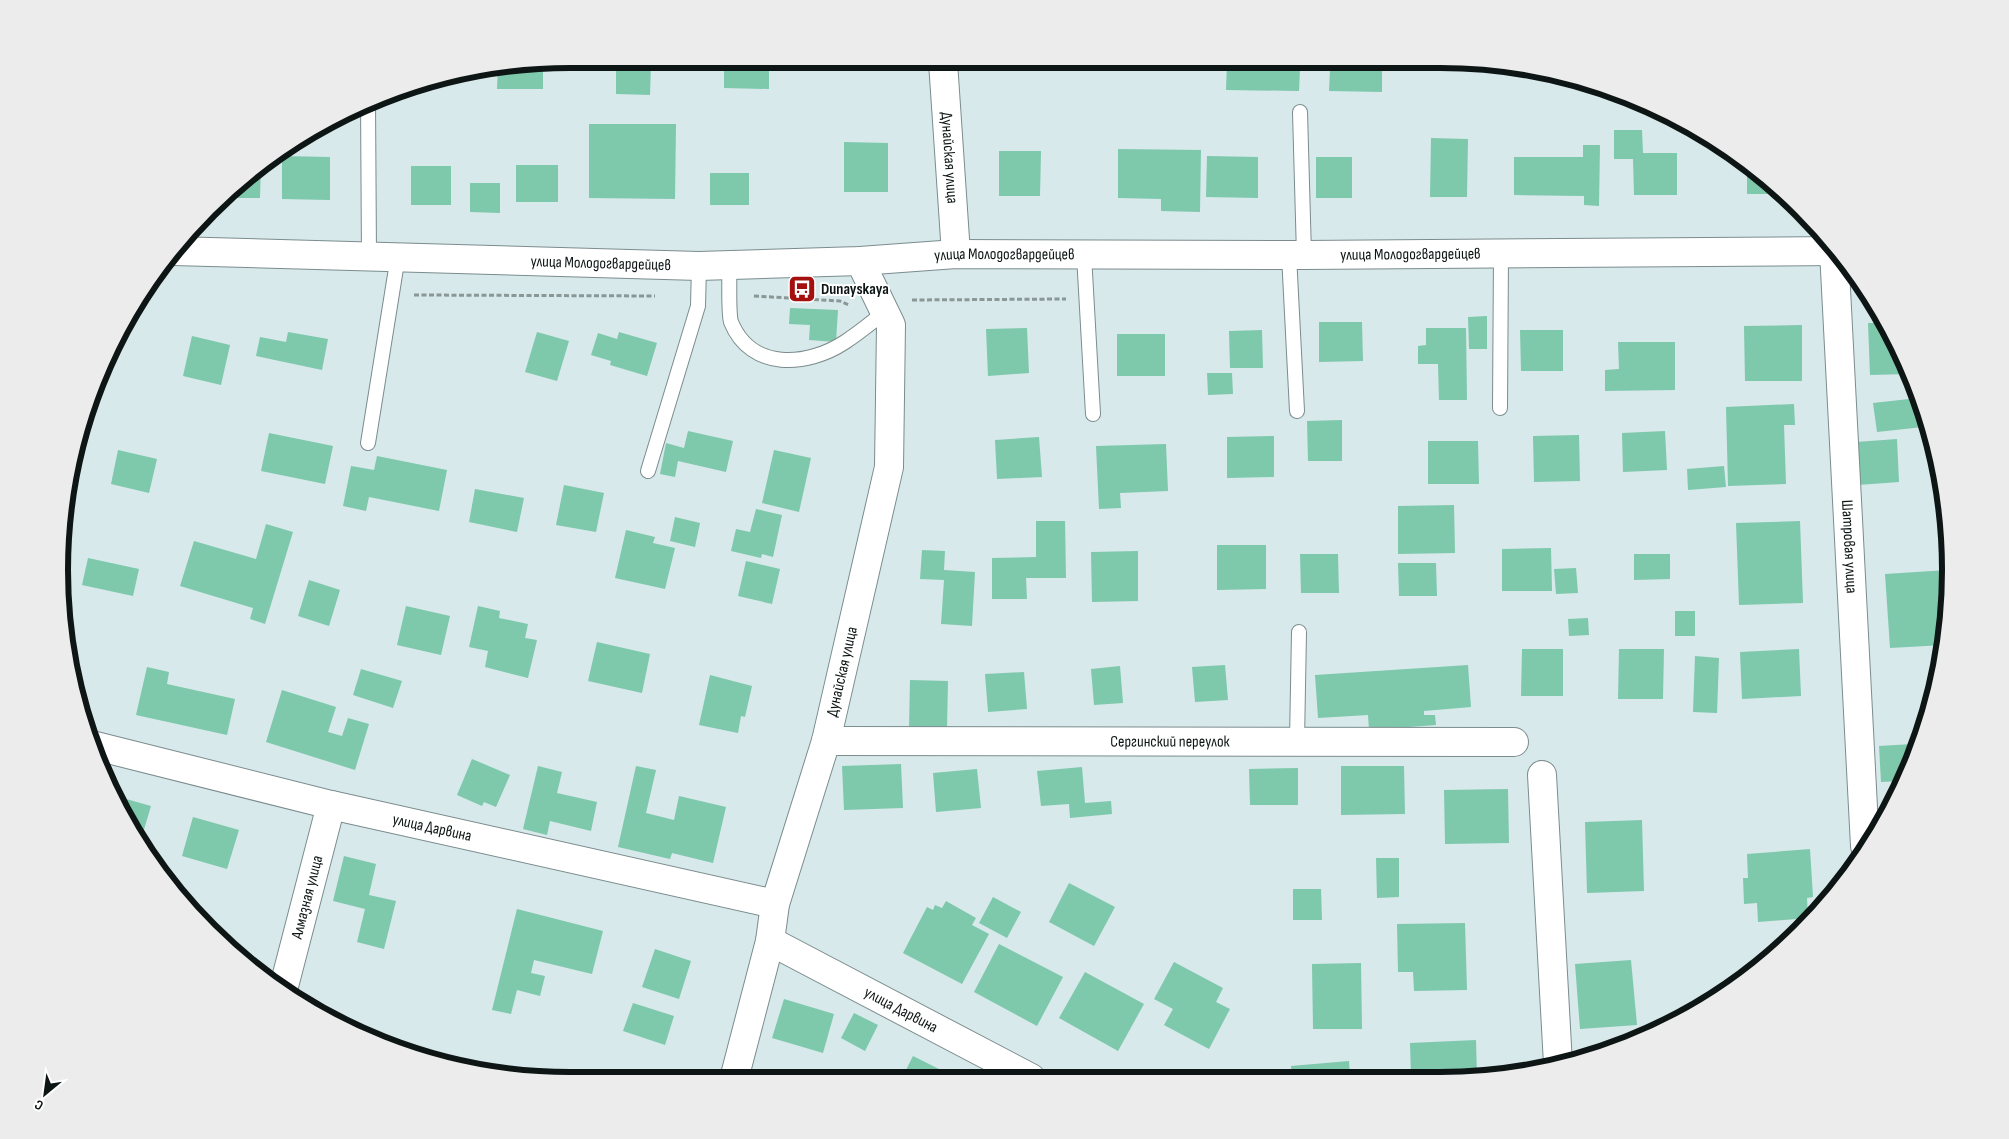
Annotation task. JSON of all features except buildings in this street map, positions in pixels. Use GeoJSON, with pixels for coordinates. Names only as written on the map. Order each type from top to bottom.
{"type":"FeatureCollection","features":[{"type":"Feature","properties":{"kind":"street","name":"Дунайская улица"},"geometry":{"type":"LineString","coordinates":[[942,68],[956,254]]}},
{"type":"Feature","properties":{"kind":"street","name":"улица Молодогвардейцев"},"geometry":{"type":"LineString","coordinates":[[182,251],[699,266],[860,261],[956,254],[1296,255],[1826,250]]}},
{"type":"Feature","properties":{"kind":"street","name":"Дунайская улица"},"geometry":{"type":"LineString","coordinates":[[736,1072],[770,941],[775,904],[826,741],[889,467],[891,325],[860,261]]}},
{"type":"Feature","properties":{"kind":"street","name":"Шатровая улица"},"geometry":{"type":"LineString","coordinates":[[1836,261],[1865,836]]}},
{"type":"Feature","properties":{"kind":"street","name":"Сергинский переулок"},"geometry":{"type":"LineString","coordinates":[[826,741],[1514,742]]}},
{"type":"Feature","properties":{"kind":"street","name":"улица Дарвина"},"geometry":{"type":"LineString","coordinates":[[100,747],[331,805],[775,904]]}},
{"type":"Feature","properties":{"kind":"street"},"geometry":{"type":"LineString","coordinates":[[1542,775],[1558,1057]]}},
{"type":"Feature","properties":{"kind":"street","name":"Алмазная улица"},"geometry":{"type":"LineString","coordinates":[[285,983],[331,805]]}},
{"type":"Feature","properties":{"kind":"street","name":"улица Дарвина"},"geometry":{"type":"LineString","coordinates":[[770,941],[1020,1072]]}},
{"type":"Feature","properties":{"kind":"lane"},"geometry":{"type":"LineString","coordinates":[[368,110],[368,256]]}},
{"type":"Feature","properties":{"kind":"lane"},"geometry":{"type":"LineString","coordinates":[[1298,411],[1296,255],[1300,112]]}},
{"type":"Feature","properties":{"kind":"lane"},"geometry":{"type":"LineString","coordinates":[[1500,408],[1501,254]]}},
{"type":"Feature","properties":{"kind":"lane"},"geometry":{"type":"LineString","coordinates":[[1084,255],[1092,414]]}},
{"type":"Feature","properties":{"kind":"lane"},"geometry":{"type":"LineString","coordinates":[[368,443],[398,256]]}},
{"type":"Feature","properties":{"kind":"lane"},"geometry":{"type":"LineString","coordinates":[[729,265],[731,321],[749,349],[769,358],[804,360],[844,343],[885,312]]}},
{"type":"Feature","properties":{"kind":"lane"},"geometry":{"type":"LineString","coordinates":[[648,471],[698,306],[699,266]]}},
{"type":"Feature","properties":{"kind":"lane"},"geometry":{"type":"LineString","coordinates":[[1297,741],[1300,632]]}},
{"type":"Feature","properties":{"kind":"place","name":"Dunayskaya"},"geometry":{"type":"Point","coordinates":[802,289]}}]}
